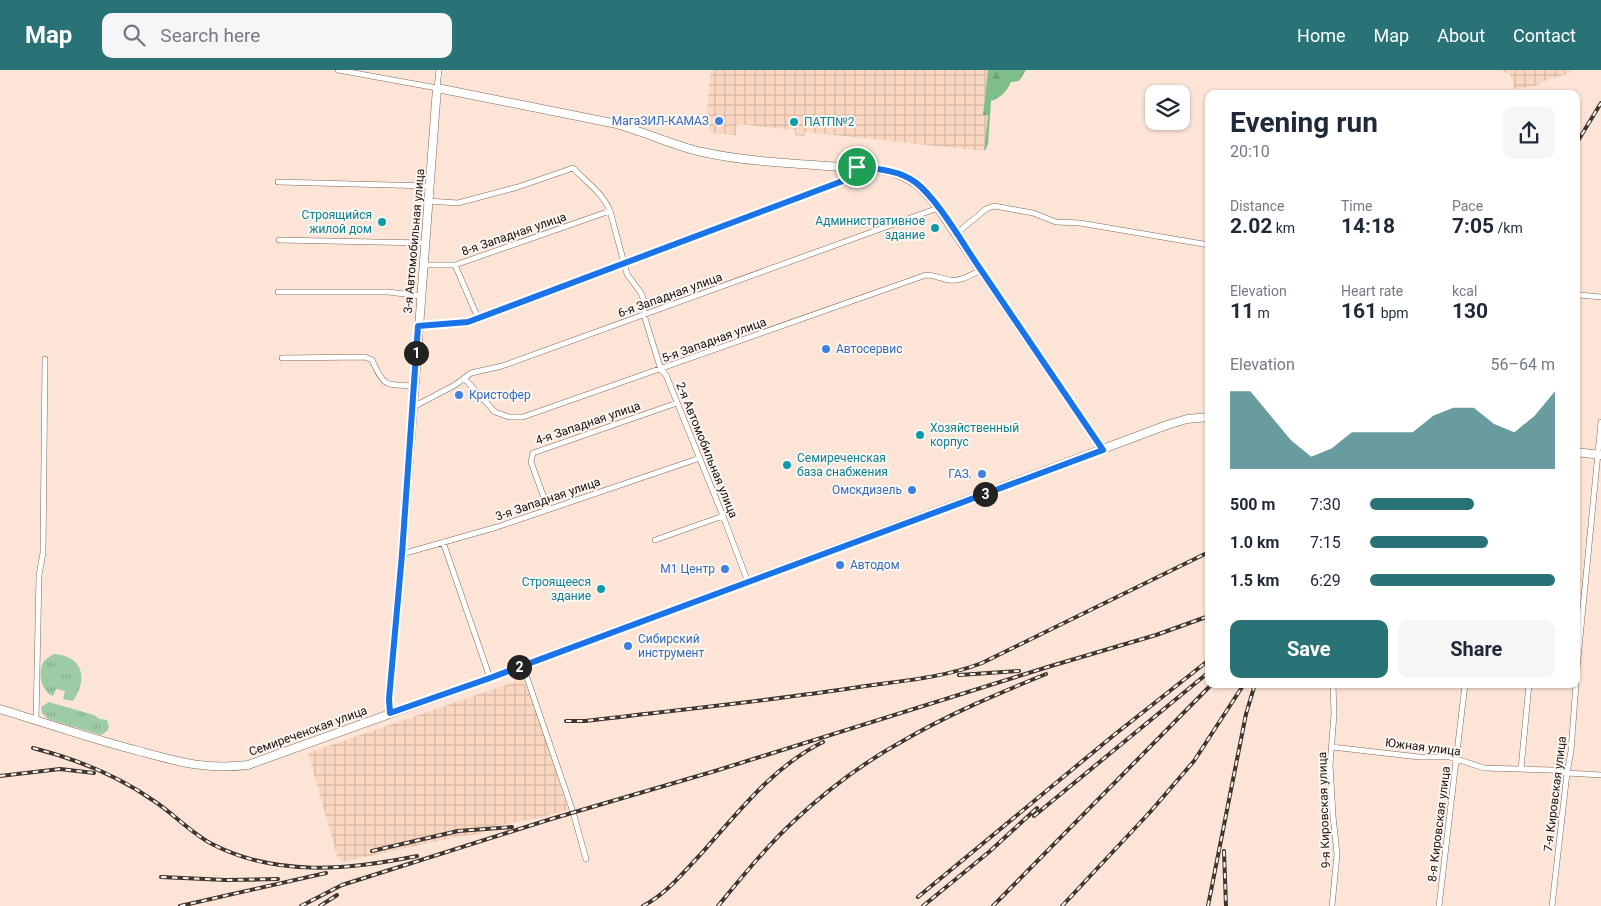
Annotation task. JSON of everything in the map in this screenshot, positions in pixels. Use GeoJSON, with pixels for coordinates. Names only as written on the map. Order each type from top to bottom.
{"type":"FeatureCollection","features":[{"type":"Feature","properties":{"kind":"street"},"geometry":{"type":"LineString","coordinates":[[338,70],[596,119],[633,128],[701,152],[737,158],[888,170],[904,176],[916,182],[957,234],[1103,450]]}},
{"type":"Feature","properties":{"kind":"street","name":"3-я Автомобильная улица"},"geometry":{"type":"LineString","coordinates":[[390,713],[389,699],[439,70]]}},
{"type":"Feature","properties":{"kind":"street"},"geometry":{"type":"LineString","coordinates":[[418,326],[468,322],[840,182],[851,176],[857,167]]}},
{"type":"Feature","properties":{"kind":"street","name":"2-я Автомобильная улица"},"geometry":{"type":"LineString","coordinates":[[428,201],[458,203],[518,187],[573,168],[600,193],[607,202],[627,274],[641,293],[644,301],[644,315],[661,370],[666,375],[748,582]]}},
{"type":"Feature","properties":{"kind":"street"},"geometry":{"type":"LineString","coordinates":[[278,182],[429,186]]}},
{"type":"Feature","properties":{"kind":"street"},"geometry":{"type":"LineString","coordinates":[[957,234],[986,209],[994,206],[1033,213],[1056,222],[1080,223],[1205,244]]}},
{"type":"Feature","properties":{"kind":"street","name":"6-я Западная улица"},"geometry":{"type":"LineString","coordinates":[[413,406],[455,385],[471,373],[502,366],[938,208]]}},
{"type":"Feature","properties":{"kind":"street","name":"8-я Западная улица"},"geometry":{"type":"LineString","coordinates":[[424,265],[455,265],[610,211]]}},
{"type":"Feature","properties":{"kind":"street"},"geometry":{"type":"LineString","coordinates":[[279,240],[425,243]]}},
{"type":"Feature","properties":{"kind":"street"},"geometry":{"type":"LineString","coordinates":[[455,265],[478,318]]}},
{"type":"Feature","properties":{"kind":"street","name":"5-я Западная улица"},"geometry":{"type":"LineString","coordinates":[[464,378],[496,412],[509,417],[523,417],[661,370],[926,275],[934,275],[952,281],[964,279],[981,270]]}},
{"type":"Feature","properties":{"kind":"street"},"geometry":{"type":"LineString","coordinates":[[278,292],[388,292],[421,296]]}},
{"type":"Feature","properties":{"kind":"street"},"geometry":{"type":"LineString","coordinates":[[1580,295],[1601,297]]}},
{"type":"Feature","properties":{"kind":"street"},"geometry":{"type":"LineString","coordinates":[[282,358],[365,357],[372,360],[381,379],[387,384],[414,386]]}},
{"type":"Feature","properties":{"kind":"street"},"geometry":{"type":"LineString","coordinates":[[36,720],[39,576],[43,553],[45,359]]}},
{"type":"Feature","properties":{"kind":"street","name":"4-я Западная улица"},"geometry":{"type":"LineString","coordinates":[[548,509],[531,462],[533,453],[677,402]]}},
{"type":"Feature","properties":{"kind":"street","name":"Семиреченская улица"},"geometry":{"type":"LineString","coordinates":[[0,709],[183,763],[224,768],[248,765],[523,666],[1179,421],[1205,418]]}},
{"type":"Feature","properties":{"kind":"street"},"geometry":{"type":"LineString","coordinates":[[1580,642],[1600,454],[1601,422]]}},
{"type":"Feature","properties":{"kind":"street"},"geometry":{"type":"LineString","coordinates":[[1580,452],[1600,454]]}},
{"type":"Feature","properties":{"kind":"street","name":"3-я Западная улица"},"geometry":{"type":"LineString","coordinates":[[402,554],[497,527],[700,458]]}},
{"type":"Feature","properties":{"kind":"street"},"geometry":{"type":"LineString","coordinates":[[655,540],[723,516]]}},
{"type":"Feature","properties":{"kind":"street"},"geometry":{"type":"LineString","coordinates":[[443,542],[490,678]]}},
{"type":"Feature","properties":{"kind":"street"},"geometry":{"type":"LineString","coordinates":[[523,666],[573,812],[586,859]]}},
{"type":"Feature","properties":{"kind":"street","name":"9-я Кировская улица"},"geometry":{"type":"LineString","coordinates":[[1332,906],[1337,854],[1331,778],[1333,688]]}},
{"type":"Feature","properties":{"kind":"street","name":"8-я Кировская улица"},"geometry":{"type":"LineString","coordinates":[[1439,906],[1465,688]]}},
{"type":"Feature","properties":{"kind":"street"},"geometry":{"type":"LineString","coordinates":[[1521,769],[1529,688]]}},
{"type":"Feature","properties":{"kind":"street","name":"7-я Кировская улица"},"geometry":{"type":"LineString","coordinates":[[1552,906],[1566,773],[1571,751],[1576,688]]}},
{"type":"Feature","properties":{"kind":"street","name":"Южная улица"},"geometry":{"type":"LineString","coordinates":[[1332,747],[1457,758],[1484,768],[1551,770],[1601,776]]}},
{"type":"Feature","properties":{"kind":"shaded area"},"geometry":{"type":"Polygon","coordinates":[[[711,70],[988,70],[983,114],[988,115],[984,151],[805,132],[804,136],[795,135],[795,130],[737,124],[736,135],[711,133],[706,120],[711,70]]]}},
{"type":"Feature","properties":{"kind":"shaded area"},"geometry":{"type":"Polygon","coordinates":[[[1498,70],[1574,70],[1544,81],[1539,85],[1515,89],[1510,74],[1498,70]]]}},
{"type":"Feature","properties":{"kind":"shaded area"},"geometry":{"type":"Polygon","coordinates":[[[523,679],[542,728],[568,810],[539,818],[483,828],[482,834],[461,836],[342,862],[338,859],[308,753],[523,679]]]}},
{"type":"Feature","properties":{"kind":"green space"},"geometry":{"type":"Polygon","coordinates":[[[988,70],[1026,70],[1019,81],[1011,82],[1003,94],[991,101],[988,144],[984,151],[988,115],[983,115],[988,70]]]}},
{"type":"Feature","properties":{"kind":"green space"},"geometry":{"type":"Polygon","coordinates":[[[54,654],[72,659],[80,670],[81,685],[73,701],[63,699],[65,691],[56,689],[53,696],[43,686],[41,681],[42,665],[45,660],[54,654]]]}},
{"type":"Feature","properties":{"kind":"green space"},"geometry":{"type":"Polygon","coordinates":[[[49,702],[107,720],[109,727],[101,735],[48,719],[42,713],[41,707],[49,702]]]}},
{"type":"Feature","properties":{"kind":"railway"},"geometry":{"type":"LineString","coordinates":[[1580,137],[1601,103]]}},
{"type":"Feature","properties":{"kind":"railway"},"geometry":{"type":"LineString","coordinates":[[566,721],[585,721],[756,701],[937,676],[982,663],[1205,554]]}},
{"type":"Feature","properties":{"kind":"railway"},"geometry":{"type":"LineString","coordinates":[[301,906],[342,885],[551,819],[715,771],[1156,635],[1205,617]]}},
{"type":"Feature","properties":{"kind":"railway"},"geometry":{"type":"LineString","coordinates":[[918,897],[1114,735],[1205,663]]}},
{"type":"Feature","properties":{"kind":"railway"},"geometry":{"type":"LineString","coordinates":[[959,675],[1019,671]]}},
{"type":"Feature","properties":{"kind":"railway"},"geometry":{"type":"LineString","coordinates":[[718,906],[754,862],[784,831],[819,799],[859,768],[918,732],[991,697],[1046,674]]}},
{"type":"Feature","properties":{"kind":"railway"},"geometry":{"type":"LineString","coordinates":[[1034,816],[1205,675]]}},
{"type":"Feature","properties":{"kind":"railway"},"geometry":{"type":"LineString","coordinates":[[993,906],[1208,688]]}},
{"type":"Feature","properties":{"kind":"railway"},"geometry":{"type":"LineString","coordinates":[[1062,906],[1151,811],[1194,761],[1241,688]]}},
{"type":"Feature","properties":{"kind":"railway"},"geometry":{"type":"LineString","coordinates":[[1208,906],[1246,714],[1254,688]]}},
{"type":"Feature","properties":{"kind":"railway"},"geometry":{"type":"LineString","coordinates":[[643,906],[659,896],[673,883],[771,778],[787,764],[823,742]]}},
{"type":"Feature","properties":{"kind":"railway"},"geometry":{"type":"LineString","coordinates":[[33,748],[65,757],[126,783],[154,801],[212,844],[236,855],[261,862],[313,868],[365,865],[417,856]]}},
{"type":"Feature","properties":{"kind":"railway"},"geometry":{"type":"LineString","coordinates":[[0,776],[60,769],[94,773]]}},
{"type":"Feature","properties":{"kind":"railway"},"geometry":{"type":"LineString","coordinates":[[923,906],[989,852],[1037,808]]}},
{"type":"Feature","properties":{"kind":"railway"},"geometry":{"type":"LineString","coordinates":[[372,851],[458,831],[512,827]]}},
{"type":"Feature","properties":{"kind":"railway"},"geometry":{"type":"LineString","coordinates":[[1224,851],[1226,906]]}},
{"type":"Feature","properties":{"kind":"railway"},"geometry":{"type":"LineString","coordinates":[[180,906],[326,873]]}},
{"type":"Feature","properties":{"kind":"railway"},"geometry":{"type":"LineString","coordinates":[[161,877],[226,880],[278,879]]}},
{"type":"Feature","properties":{"kind":"railway"},"geometry":{"type":"LineString","coordinates":[[320,906],[337,895]]}},
{"type":"Feature","properties":{"kind":"place","name":"МагаЗИЛ-КАМАЗ"},"geometry":{"type":"Point","coordinates":[719,121]}},
{"type":"Feature","properties":{"kind":"place","name":"ПАТП№2"},"geometry":{"type":"Point","coordinates":[794,122]}},
{"type":"Feature","properties":{"kind":"place","name":"Строящийся жилой дом"},"geometry":{"type":"Point","coordinates":[382,222]}},
{"type":"Feature","properties":{"kind":"place","name":"Административное здание"},"geometry":{"type":"Point","coordinates":[935,228]}},
{"type":"Feature","properties":{"kind":"place","name":"Автосервис"},"geometry":{"type":"Point","coordinates":[826,349]}},
{"type":"Feature","properties":{"kind":"place","name":"Кристофер"},"geometry":{"type":"Point","coordinates":[459,395]}},
{"type":"Feature","properties":{"kind":"place","name":"Хозяйственный корпус"},"geometry":{"type":"Point","coordinates":[920,435]}},
{"type":"Feature","properties":{"kind":"place","name":"Семиреченская база снабжения"},"geometry":{"type":"Point","coordinates":[787,465]}},
{"type":"Feature","properties":{"kind":"place","name":"ГАЗ."},"geometry":{"type":"Point","coordinates":[982,474]}},
{"type":"Feature","properties":{"kind":"place","name":"Омскдизель"},"geometry":{"type":"Point","coordinates":[912,490]}},
{"type":"Feature","properties":{"kind":"place","name":"Автодом"},"geometry":{"type":"Point","coordinates":[840,565]}},
{"type":"Feature","properties":{"kind":"place","name":"М1 Центр"},"geometry":{"type":"Point","coordinates":[725,569]}},
{"type":"Feature","properties":{"kind":"place","name":"Строящееся здание"},"geometry":{"type":"Point","coordinates":[601,589]}},
{"type":"Feature","properties":{"kind":"place","name":"Сибирский инструмент"},"geometry":{"type":"Point","coordinates":[628,646]}},
{"type":"Feature","properties":{"kind":"route"},"geometry":{"type":"LineString","coordinates":[[857,167],[888,170],[904,176],[916,182],[928,195],[957,234],[1103,450],[490,678],[390,713],[389,699],[402,554],[418,326],[468,322],[840,182],[851,176],[857,167]]}}]}
